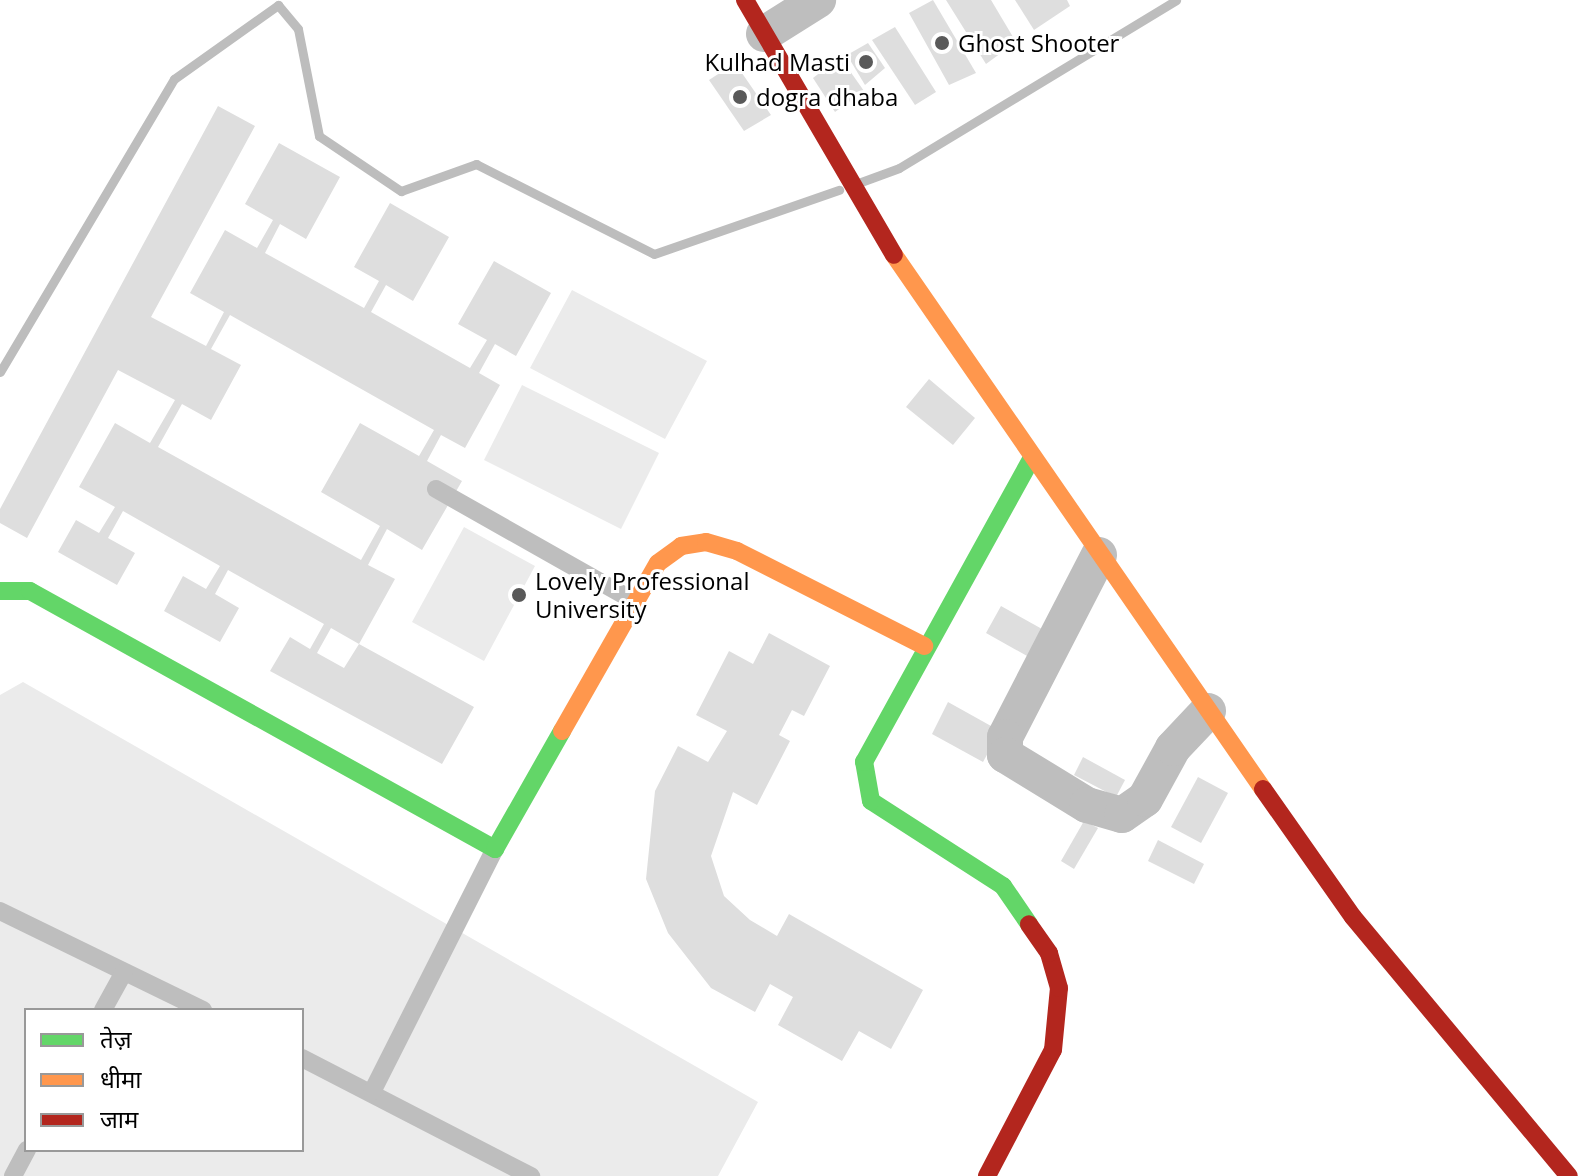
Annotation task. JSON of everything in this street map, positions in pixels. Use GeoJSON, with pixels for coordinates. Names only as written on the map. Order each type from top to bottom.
{"type":"FeatureCollection","features":[{"type":"Feature","properties":{"kind":"street"},"geometry":{"type":"LineString","coordinates":[[745,0],[831,158],[1031,459],[1353,917],[1569,1176]]}},
{"type":"Feature","properties":{"kind":"street"},"geometry":{"type":"LineString","coordinates":[[764,34],[818,0]]}},
{"type":"Feature","properties":{"kind":"street"},"geometry":{"type":"LineString","coordinates":[[987,1176],[1053,1050],[1059,988],[1049,953],[1019,902],[885,813],[863,782],[864,762],[924,646],[1031,459]]}},
{"type":"Feature","properties":{"kind":"street"},"geometry":{"type":"LineString","coordinates":[[0,591],[30,591],[495,849],[658,563],[681,546],[706,542],[769,565],[924,646]]}},
{"type":"Feature","properties":{"kind":"street"},"geometry":{"type":"LineString","coordinates":[[1099,555],[1005,737],[1005,755],[1087,805],[1122,815],[1145,799],[1173,748],[1208,711]]}},
{"type":"Feature","properties":{"kind":"lane"},"geometry":{"type":"LineString","coordinates":[[436,489],[636,602]]}},
{"type":"Feature","properties":{"kind":"lane"},"geometry":{"type":"LineString","coordinates":[[372,1092],[495,849]]}},
{"type":"Feature","properties":{"kind":"lane"},"geometry":{"type":"LineString","coordinates":[[0,911],[199,1008]]}},
{"type":"Feature","properties":{"kind":"lane"},"geometry":{"type":"LineString","coordinates":[[104,1008],[124,972]]}},
{"type":"Feature","properties":{"kind":"lane"},"geometry":{"type":"LineString","coordinates":[[304,1059],[531,1176]]}},
{"type":"Feature","properties":{"kind":"lane"},"geometry":{"type":"LineString","coordinates":[[13,1176],[26,1152]]}},
{"type":"Feature","properties":{"kind":"shaded area"},"geometry":{"type":"Polygon","coordinates":[[[572,290],[707,361],[665,439],[530,368],[572,290]]]}},
{"type":"Feature","properties":{"kind":"shaded area"},"geometry":{"type":"Polygon","coordinates":[[[522,385],[659,453],[621,529],[484,460],[522,385]]]}},
{"type":"Feature","properties":{"kind":"shaded area"},"geometry":{"type":"Polygon","coordinates":[[[464,527],[535,566],[484,661],[412,622],[464,527]]]}},
{"type":"Feature","properties":{"kind":"shaded area"},"geometry":{"type":"Polygon","coordinates":[[[23,682],[758,1102],[718,1176],[0,1176],[0,695],[23,682]]]}},
{"type":"Feature","properties":{"kind":"building","name":"Ghost Shooter"},"geometry":{"type":"Polygon","coordinates":[[[933,0],[976,73],[949,85],[909,13],[933,0]]]}},
{"type":"Feature","properties":{"kind":"building"},"geometry":{"type":"Polygon","coordinates":[[[946,0],[991,0],[1016,42],[986,64],[946,0]]]}},
{"type":"Feature","properties":{"kind":"building"},"geometry":{"type":"Polygon","coordinates":[[[1015,0],[1067,0],[1070,6],[1034,30],[1015,0]]]}},
{"type":"Feature","properties":{"kind":"building"},"geometry":{"type":"Polygon","coordinates":[[[895,27],[936,92],[915,105],[872,40],[895,27]]]}},
{"type":"Feature","properties":{"kind":"building","name":"Kulhad Masti"},"geometry":{"type":"Polygon","coordinates":[[[868,43],[885,68],[865,85],[847,55],[868,43]]]}},
{"type":"Feature","properties":{"kind":"building"},"geometry":{"type":"Polygon","coordinates":[[[840,57],[864,91],[835,112],[813,78],[840,57]]]}},
{"type":"Feature","properties":{"kind":"building","name":"dogra dhaba"},"geometry":{"type":"Polygon","coordinates":[[[735,63],[771,115],[744,131],[709,80],[735,63]]]}},
{"type":"Feature","properties":{"kind":"building"},"geometry":{"type":"Polygon","coordinates":[[[218,106],[255,126],[151,317],[206,346],[224,312],[190,293],[225,230],[257,248],[273,220],[245,204],[279,143],[340,177],[306,239],[280,224],[265,253],[364,308],[379,281],[354,267],[390,203],[449,237],[413,301],[386,285],[371,312],[470,368],[487,340],[458,324],[494,261],[551,293],[516,356],[495,344],[479,373],[500,385],[465,448],[441,435],[427,461],[462,481],[422,550],[387,529],[368,565],[395,579],[359,644],[474,707],[442,764],[270,671],[290,637],[310,649],[324,624],[228,570],[215,594],[239,608],[220,642],[164,611],[183,576],[206,589],[220,566],[123,511],[108,538],[135,553],[117,585],[58,552],[76,520],[99,533],[115,507],[79,487],[115,423],[150,443],[175,400],[118,370],[27,538],[0,523],[0,509],[218,106]],[[230,315],[211,349],[241,365],[211,420],[182,404],[158,447],[361,560],[380,526],[321,492],[360,423],[419,456],[434,430],[230,315]],[[331,628],[317,653],[344,668],[359,644],[331,628]]]}},
{"type":"Feature","properties":{"kind":"building"},"geometry":{"type":"Polygon","coordinates":[[[929,379],[975,418],[953,445],[906,407],[929,379]]]}},
{"type":"Feature","properties":{"kind":"building"},"geometry":{"type":"Polygon","coordinates":[[[1001,606],[1051,634],[1036,661],[986,633],[1001,606]]]}},
{"type":"Feature","properties":{"kind":"building"},"geometry":{"type":"Polygon","coordinates":[[[769,633],[830,666],[804,716],[792,710],[779,735],[790,741],[757,805],[733,792],[711,856],[724,896],[750,920],[777,936],[789,914],[923,990],[891,1049],[859,1031],[842,1061],[778,1025],[793,997],[770,984],[755,1012],[711,988],[668,933],[646,879],[655,791],[678,746],[708,762],[727,731],[696,715],[729,651],[753,664],[769,633]]]}},
{"type":"Feature","properties":{"kind":"building"},"geometry":{"type":"Polygon","coordinates":[[[948,702],[1000,731],[983,762],[932,734],[948,702]]]}},
{"type":"Feature","properties":{"kind":"building"},"geometry":{"type":"Polygon","coordinates":[[[1083,757],[1125,780],[1116,797],[1074,775],[1083,757]]]}},
{"type":"Feature","properties":{"kind":"building"},"geometry":{"type":"Polygon","coordinates":[[[1198,777],[1228,793],[1201,843],[1171,827],[1198,777]]]}},
{"type":"Feature","properties":{"kind":"building"},"geometry":{"type":"Polygon","coordinates":[[[1084,821],[1098,828],[1074,869],[1061,861],[1084,821]]]}},
{"type":"Feature","properties":{"kind":"building"},"geometry":{"type":"Polygon","coordinates":[[[1158,840],[1204,864],[1194,884],[1148,861],[1158,840]]]}},
{"type":"Feature","properties":{"kind":"waterway"},"geometry":{"type":"LineString","coordinates":[[861,182],[899,168],[1176,0]]}},
{"type":"Feature","properties":{"kind":"waterway"},"geometry":{"type":"LineString","coordinates":[[0,372],[174,79],[278,5],[298,29],[319,136],[401,191],[476,164],[654,254],[839,190]]}},
{"type":"Feature","properties":{"kind":"traffic: fast"},"geometry":{"type":"LineString","coordinates":[[1029,924],[1003,886],[871,801],[864,762],[1031,459]]}},
{"type":"Feature","properties":{"kind":"traffic: fast"},"geometry":{"type":"LineString","coordinates":[[0,591],[30,591],[495,849],[562,731]]}},
{"type":"Feature","properties":{"kind":"traffic: slow"},"geometry":{"type":"LineString","coordinates":[[894,255],[1263,789]]}},
{"type":"Feature","properties":{"kind":"traffic: slow"},"geometry":{"type":"LineString","coordinates":[[562,731],[658,563],[681,546],[706,542],[737,551],[924,646]]}},
{"type":"Feature","properties":{"kind":"traffic: jam"},"geometry":{"type":"LineString","coordinates":[[745,0],[894,255]]}},
{"type":"Feature","properties":{"kind":"traffic: jam"},"geometry":{"type":"LineString","coordinates":[[1263,789],[1353,917],[1569,1176]]}},
{"type":"Feature","properties":{"kind":"traffic: jam"},"geometry":{"type":"LineString","coordinates":[[987,1176],[1053,1050],[1059,988],[1049,953],[1029,924]]}},
{"type":"Feature","properties":{"kind":"place","name":"Ghost Shooter"},"geometry":{"type":"Point","coordinates":[942,43]}},
{"type":"Feature","properties":{"kind":"place","name":"Kulhad Masti"},"geometry":{"type":"Point","coordinates":[866,62]}},
{"type":"Feature","properties":{"kind":"place","name":"dogra dhaba"},"geometry":{"type":"Point","coordinates":[740,97]}},
{"type":"Feature","properties":{"kind":"place","name":"Lovely Professional University"},"geometry":{"type":"Point","coordinates":[519,595]}}]}
